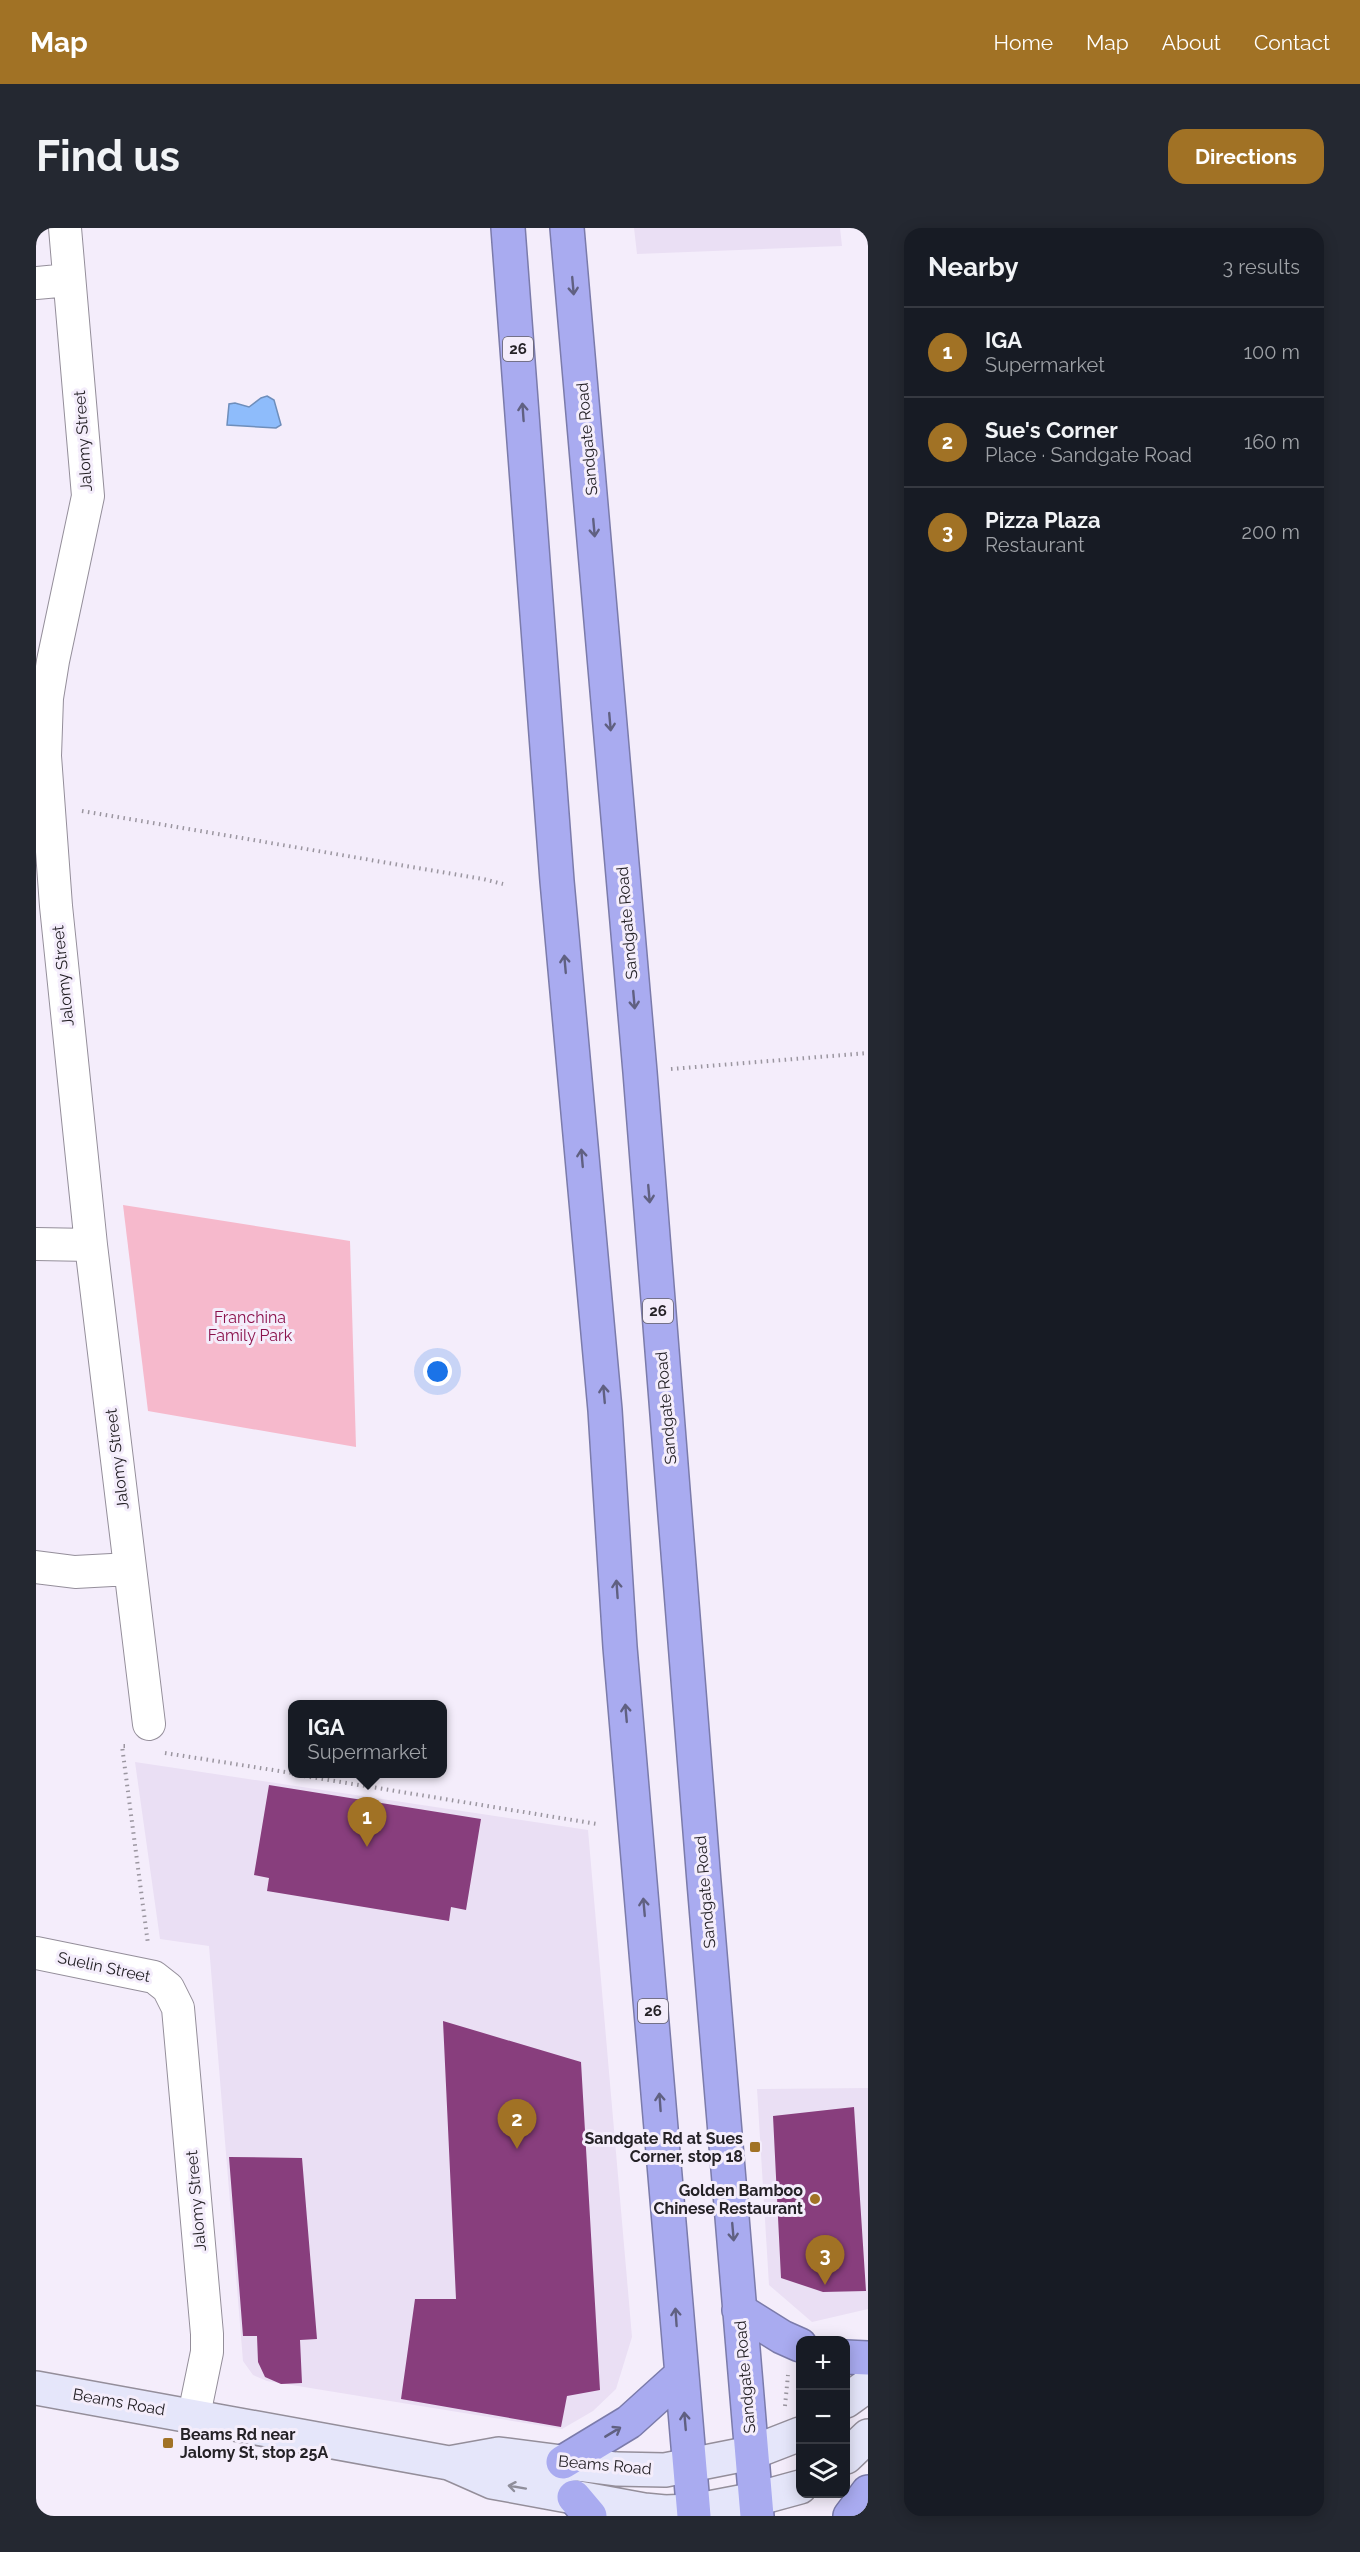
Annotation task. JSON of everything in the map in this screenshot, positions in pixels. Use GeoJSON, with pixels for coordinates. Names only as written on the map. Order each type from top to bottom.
{"type":"FeatureCollection","features":[{"type":"Feature","properties":{"kind":"highway","name":"26"},"geometry":{"type":"LineString","coordinates":[[508,228],[557,881],[605,1410],[620,1647],[693,2514]]}},
{"type":"Feature","properties":{"kind":"highway","name":"Sandgate Road"},"geometry":{"type":"LineString","coordinates":[[567,228],[634,1001],[739,2310],[757,2508]]}},
{"type":"Feature","properties":{"kind":"highway"},"geometry":{"type":"LineString","coordinates":[[739,2310],[782,2337],[795,2355]]}},
{"type":"Feature","properties":{"kind":"highway"},"geometry":{"type":"LineString","coordinates":[[850,2357],[868,2358]]}},
{"type":"Feature","properties":{"kind":"highway"},"geometry":{"type":"LineString","coordinates":[[563,2462],[629,2422],[681,2375]]}},
{"type":"Feature","properties":{"kind":"highway"},"geometry":{"type":"LineString","coordinates":[[850,2516],[868,2492]]}},
{"type":"Feature","properties":{"kind":"main road"},"geometry":{"type":"LineString","coordinates":[[850,2399],[868,2385]]}},
{"type":"Feature","properties":{"kind":"main road","name":"Beams Road"},"geometry":{"type":"LineString","coordinates":[[36,2388],[449,2463],[492,2482],[582,2506],[693,2514],[757,2508],[796,2489]]}},
{"type":"Feature","properties":{"kind":"main road","name":"Beams Road"},"geometry":{"type":"LineString","coordinates":[[449,2463],[500,2454],[635,2470],[690,2466],[751,2453],[796,2436]]}},
{"type":"Feature","properties":{"kind":"main road"},"geometry":{"type":"LineString","coordinates":[[850,2453],[868,2436]]}},
{"type":"Feature","properties":{"kind":"street","name":"Jalomy Street"},"geometry":{"type":"LineString","coordinates":[[65,228],[87,496],[47,698],[45,756],[49,807],[46,906],[92,1245],[130,1569],[146,1741]]}},
{"type":"Feature","properties":{"kind":"street"},"geometry":{"type":"LineString","coordinates":[[36,283],[69,280]]}},
{"type":"Feature","properties":{"kind":"street"},"geometry":{"type":"LineString","coordinates":[[36,1244],[92,1245]]}},
{"type":"Feature","properties":{"kind":"street"},"geometry":{"type":"LineString","coordinates":[[36,1567],[75,1572],[130,1569]]}},
{"type":"Feature","properties":{"kind":"street","name":"Suelin Street"},"geometry":{"type":"LineString","coordinates":[[36,1953],[157,1982]]}},
{"type":"Feature","properties":{"kind":"street","name":"Jalomy Street"},"geometry":{"type":"LineString","coordinates":[[157,1982],[178,2008],[207,2334],[207,2352],[194,2415]]}},
{"type":"Feature","properties":{"kind":"path"},"geometry":{"type":"LineString","coordinates":[[49,807],[460,875],[503,885]]}},
{"type":"Feature","properties":{"kind":"path"},"geometry":{"type":"LineString","coordinates":[[668,1070],[868,1053]]}},
{"type":"Feature","properties":{"kind":"path"},"geometry":{"type":"LineString","coordinates":[[157,1982],[148,1944],[122,1746],[146,1741],[288,1772]]}},
{"type":"Feature","properties":{"kind":"path"},"geometry":{"type":"LineString","coordinates":[[322,1778],[597,1824]]}},
{"type":"Feature","properties":{"kind":"path"},"geometry":{"type":"LineString","coordinates":[[784,2401],[795,2355]]}},
{"type":"Feature","properties":{"kind":"shaded area"},"geometry":{"type":"Polygon","coordinates":[[[634,228],[840,228],[842,246],[637,254],[634,228]]]}},
{"type":"Feature","properties":{"kind":"shaded area"},"geometry":{"type":"Polygon","coordinates":[[[135,1762],[588,1830],[632,2337],[616,2389],[593,2411],[562,2429],[267,2381],[253,2375],[243,2361],[209,1946],[160,1939],[135,1762]]]}},
{"type":"Feature","properties":{"kind":"shaded area"},"geometry":{"type":"Polygon","coordinates":[[[868,2088],[868,2309],[812,2322],[769,2285],[757,2089],[868,2088]]]}},
{"type":"Feature","properties":{"kind":"green space","name":"Franchina Family Park"},"geometry":{"type":"Polygon","coordinates":[[[123,1205],[350,1241],[356,1447],[148,1411],[123,1205]]]}},
{"type":"Feature","properties":{"kind":"water"},"geometry":{"type":"Polygon","coordinates":[[[267,396],[274,400],[281,425],[276,428],[227,425],[229,404],[235,403],[249,407],[267,396]]]}},
{"type":"Feature","properties":{"kind":"building"},"geometry":{"type":"Polygon","coordinates":[[[269,1785],[481,1819],[466,1910],[451,1907],[449,1921],[267,1891],[269,1878],[254,1875],[269,1785]]]}},
{"type":"Feature","properties":{"kind":"building"},"geometry":{"type":"Polygon","coordinates":[[[443,2021],[581,2062],[600,2390],[567,2396],[561,2427],[401,2399],[415,2299],[456,2299],[443,2021]]]}},
{"type":"Feature","properties":{"kind":"building"},"geometry":{"type":"Polygon","coordinates":[[[854,2107],[866,2291],[823,2292],[781,2278],[773,2116],[854,2107]]]}},
{"type":"Feature","properties":{"kind":"building"},"geometry":{"type":"Polygon","coordinates":[[[229,2157],[302,2158],[317,2339],[300,2340],[302,2383],[281,2384],[265,2377],[258,2362],[257,2336],[243,2336],[229,2157]]]}},
{"type":"Feature","properties":{"kind":"place","name":"IGA"},"geometry":{"type":"Point","coordinates":[367,1847]}},
{"type":"Feature","properties":{"kind":"place","name":"Sandgate Rd at Sues Corner, stop 18"},"geometry":{"type":"Point","coordinates":[755,2147]}},
{"type":"Feature","properties":{"kind":"place","name":"Sue's Corner"},"geometry":{"type":"Point","coordinates":[517,2149]}},
{"type":"Feature","properties":{"kind":"place","name":"Golden Bamboo Chinese Restaurant"},"geometry":{"type":"Point","coordinates":[815,2199]}},
{"type":"Feature","properties":{"kind":"place","name":"Pizza Plaza"},"geometry":{"type":"Point","coordinates":[825,2285]}},
{"type":"Feature","properties":{"kind":"place","name":"Beams Rd near Jalomy St, stop 25A"},"geometry":{"type":"Point","coordinates":[168,2443]}}]}
